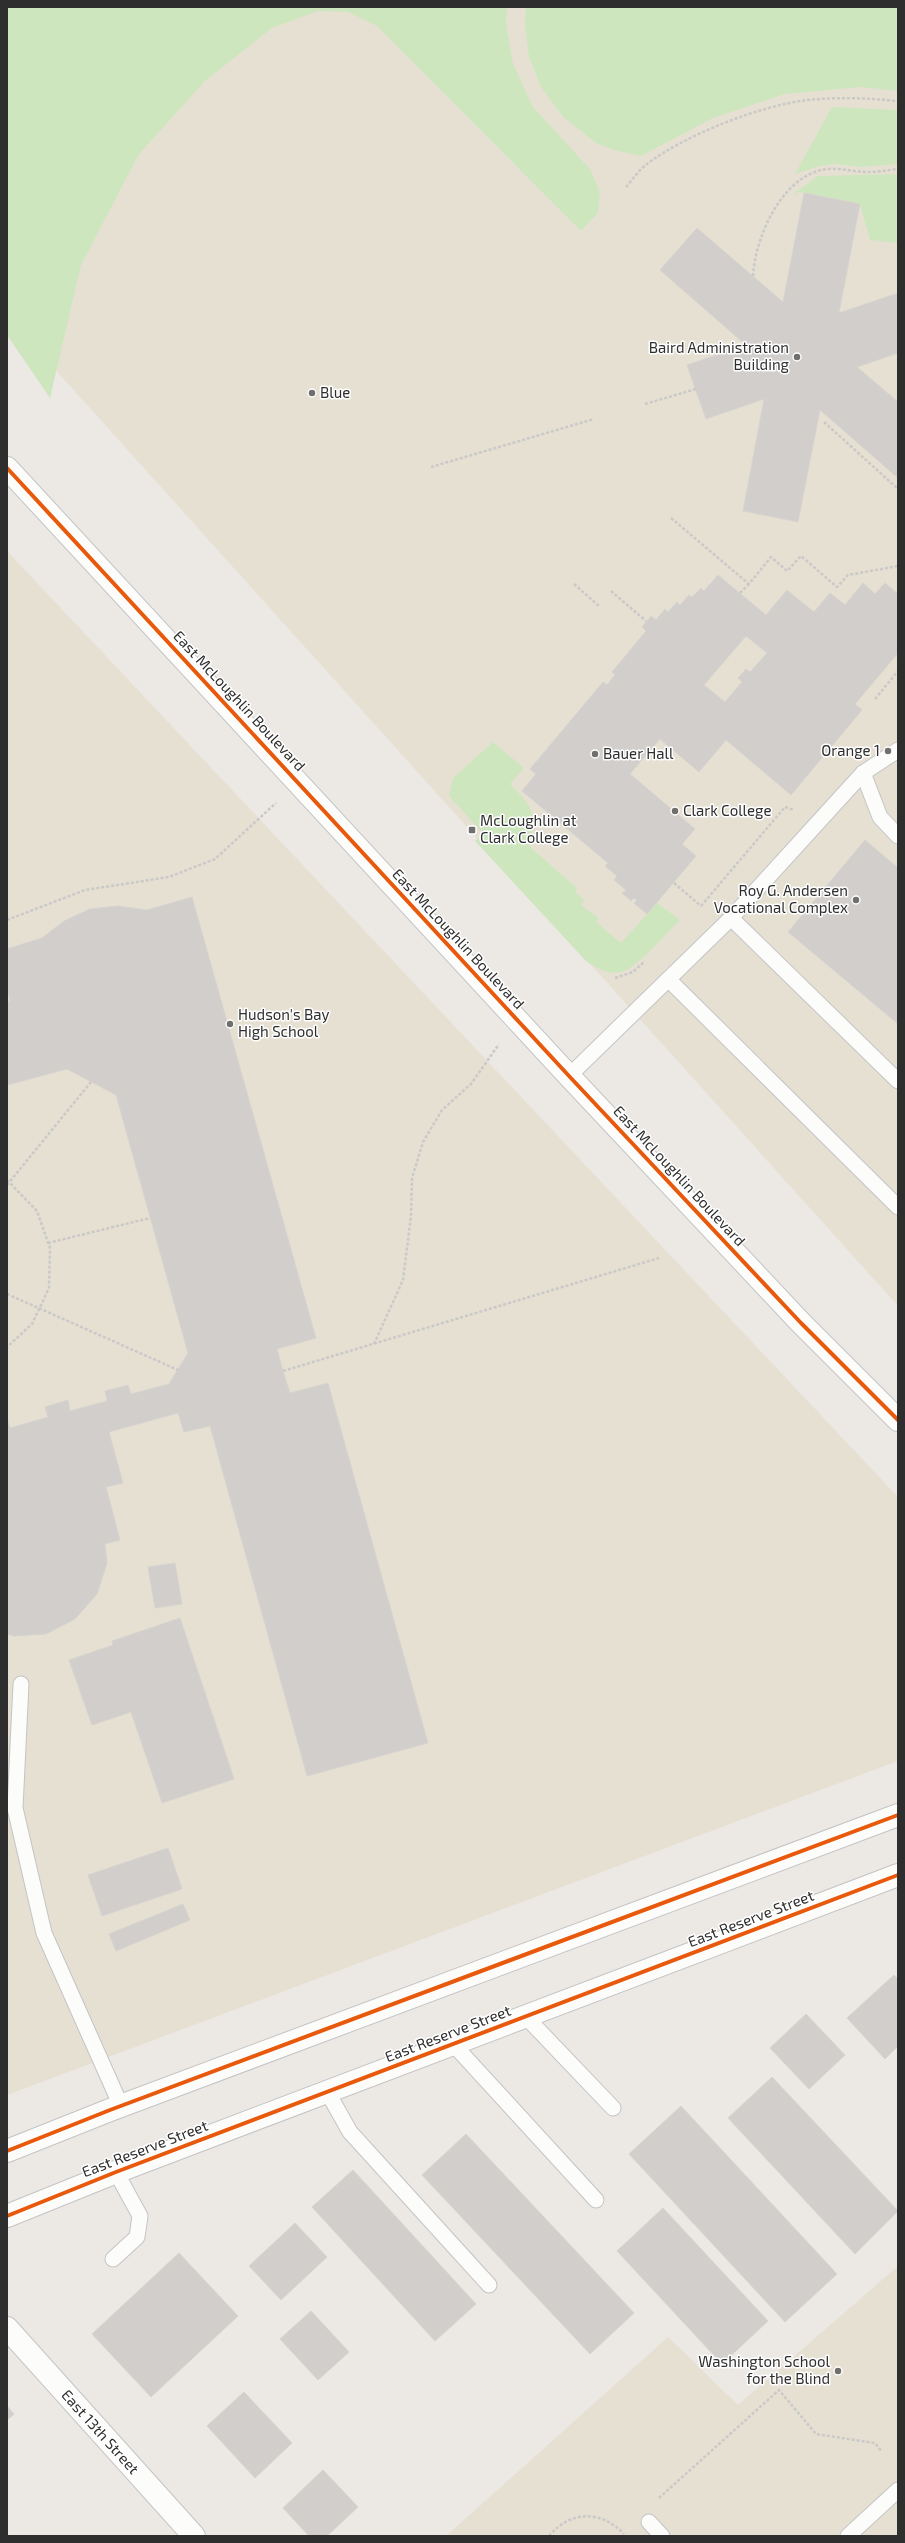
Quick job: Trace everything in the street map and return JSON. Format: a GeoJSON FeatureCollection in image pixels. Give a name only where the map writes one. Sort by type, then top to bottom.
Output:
{"type":"FeatureCollection","features":[{"type":"Feature","properties":{"kind":"street","name":"East McLoughlin Boulevard"},"geometry":{"type":"LineString","coordinates":[[7,468],[569,1076],[801,1323],[898,1420]]}},
{"type":"Feature","properties":{"kind":"street"},"geometry":{"type":"LineString","coordinates":[[7,2152],[121,2106],[898,1815]]}},
{"type":"Feature","properties":{"kind":"street","name":"East Reserve Street"},"geometry":{"type":"LineString","coordinates":[[7,2216],[116,2172],[527,2018],[898,1875]]}},
{"type":"Feature","properties":{"kind":"street","name":"East 13th Street"},"geometry":{"type":"LineString","coordinates":[[7,2328],[194,2536]]}},
{"type":"Feature","properties":{"kind":"lane"},"geometry":{"type":"LineString","coordinates":[[569,1076],[639,1006],[670,980],[731,918],[863,773],[898,750]]}},
{"type":"Feature","properties":{"kind":"lane"},"geometry":{"type":"LineString","coordinates":[[863,773],[880,817],[898,836]]}},
{"type":"Feature","properties":{"kind":"lane"},"geometry":{"type":"LineString","coordinates":[[731,918],[898,1081]]}},
{"type":"Feature","properties":{"kind":"lane"},"geometry":{"type":"LineString","coordinates":[[670,980],[898,1207]]}},
{"type":"Feature","properties":{"kind":"lane"},"geometry":{"type":"LineString","coordinates":[[22,1684],[15,1808],[44,1933],[121,2106]]}},
{"type":"Feature","properties":{"kind":"lane"},"geometry":{"type":"LineString","coordinates":[[527,2018],[613,2108]]}},
{"type":"Feature","properties":{"kind":"lane"},"geometry":{"type":"LineString","coordinates":[[454,2045],[596,2200]]}},
{"type":"Feature","properties":{"kind":"lane"},"geometry":{"type":"LineString","coordinates":[[328,2093],[350,2132],[489,2285]]}},
{"type":"Feature","properties":{"kind":"lane"},"geometry":{"type":"LineString","coordinates":[[113,2259],[137,2237],[140,2216],[116,2172]]}},
{"type":"Feature","properties":{"kind":"lane"},"geometry":{"type":"LineString","coordinates":[[848,2536],[898,2490]]}},
{"type":"Feature","properties":{"kind":"lane"},"geometry":{"type":"LineString","coordinates":[[649,2522],[662,2536]]}},
{"type":"Feature","properties":{"kind":"path"},"geometry":{"type":"LineString","coordinates":[[626,187],[646,165],[688,138],[754,113],[806,100],[867,98],[898,101]]}},
{"type":"Feature","properties":{"kind":"path"},"geometry":{"type":"LineString","coordinates":[[753,276],[754,256],[763,229],[777,205],[795,185],[810,174],[828,170],[870,172],[898,169]]}},
{"type":"Feature","properties":{"kind":"path"},"geometry":{"type":"LineString","coordinates":[[645,404],[696,389]]}},
{"type":"Feature","properties":{"kind":"path"},"geometry":{"type":"LineString","coordinates":[[431,467],[594,419]]}},
{"type":"Feature","properties":{"kind":"path"},"geometry":{"type":"LineString","coordinates":[[824,422],[898,489]]}},
{"type":"Feature","properties":{"kind":"path"},"geometry":{"type":"LineString","coordinates":[[671,518],[749,584]]}},
{"type":"Feature","properties":{"kind":"path"},"geometry":{"type":"LineString","coordinates":[[740,593],[771,557],[787,571],[800,556],[837,587],[848,575],[898,566]]}},
{"type":"Feature","properties":{"kind":"path"},"geometry":{"type":"LineString","coordinates":[[574,584],[599,606]]}},
{"type":"Feature","properties":{"kind":"path"},"geometry":{"type":"LineString","coordinates":[[611,591],[646,621]]}},
{"type":"Feature","properties":{"kind":"path"},"geometry":{"type":"LineString","coordinates":[[875,699],[898,671]]}},
{"type":"Feature","properties":{"kind":"path"},"geometry":{"type":"LineString","coordinates":[[7,920],[85,890],[169,877],[215,859],[298,782]]}},
{"type":"Feature","properties":{"kind":"path"},"geometry":{"type":"LineString","coordinates":[[674,883],[701,906]]}},
{"type":"Feature","properties":{"kind":"path"},"geometry":{"type":"LineString","coordinates":[[374,1344],[403,1280],[411,1216],[412,1178],[423,1142],[442,1110],[470,1084],[501,1042]]}},
{"type":"Feature","properties":{"kind":"path"},"geometry":{"type":"LineString","coordinates":[[7,1185],[8,1180],[91,1082]]}},
{"type":"Feature","properties":{"kind":"path"},"geometry":{"type":"LineString","coordinates":[[7,1347],[32,1324],[49,1288],[50,1248],[37,1210],[8,1180]]}},
{"type":"Feature","properties":{"kind":"path"},"geometry":{"type":"LineString","coordinates":[[48,1243],[150,1218]]}},
{"type":"Feature","properties":{"kind":"path"},"geometry":{"type":"LineString","coordinates":[[283,1371],[659,1258]]}},
{"type":"Feature","properties":{"kind":"path"},"geometry":{"type":"LineString","coordinates":[[7,1294],[38,1310],[178,1370]]}},
{"type":"Feature","properties":{"kind":"path"},"geometry":{"type":"LineString","coordinates":[[657,2500],[779,2390],[816,2434],[875,2443],[882,2452]]}},
{"type":"Feature","properties":{"kind":"path"},"geometry":{"type":"LineString","coordinates":[[548,2536],[555,2528],[581,2516],[601,2516],[618,2527],[625,2536]]}},
{"type":"Feature","properties":{"kind":"path"},"geometry":{"type":"LineString","coordinates":[[622,2532],[628,2527]]}},
{"type":"Feature","properties":{"kind":"shaded area","name":"Clark College"},"geometry":{"type":"Polygon","coordinates":[[[7,7],[898,7],[898,1306],[7,316],[7,7]]]}},
{"type":"Feature","properties":{"kind":"shaded area","name":"Hudson's Bay High School"},"geometry":{"type":"Polygon","coordinates":[[[7,551],[898,1497],[898,1761],[7,2095],[7,551]]]}},
{"type":"Feature","properties":{"kind":"shaded area","name":"Washington School for the Blind"},"geometry":{"type":"Polygon","coordinates":[[[898,2266],[898,2536],[446,2536],[668,2337],[738,2405],[898,2266]]]}},
{"type":"Feature","properties":{"kind":"green space"},"geometry":{"type":"Polygon","coordinates":[[[7,7],[507,7],[506,23],[513,64],[533,107],[590,169],[600,192],[598,213],[581,231],[377,26],[348,12],[318,11],[272,28],[205,81],[139,154],[81,265],[50,398],[7,335],[7,7]]]}},
{"type":"Feature","properties":{"kind":"green space"},"geometry":{"type":"Polygon","coordinates":[[[526,7],[898,7],[898,91],[861,87],[785,94],[713,118],[641,156],[617,151],[596,143],[563,117],[541,87],[529,57],[525,25],[526,7]]]}},
{"type":"Feature","properties":{"kind":"green space"},"geometry":{"type":"Polygon","coordinates":[[[832,107],[898,110],[898,164],[860,167],[836,164],[819,166],[795,174],[832,107]]]}},
{"type":"Feature","properties":{"kind":"green space"},"geometry":{"type":"Polygon","coordinates":[[[898,174],[898,243],[870,240],[860,204],[799,192],[792,195],[818,176],[898,174]]]}},
{"type":"Feature","properties":{"kind":"green space"},"geometry":{"type":"Polygon","coordinates":[[[493,742],[524,768],[510,784],[524,799],[532,812],[532,833],[534,841],[530,847],[577,888],[575,892],[584,900],[581,905],[599,918],[596,922],[621,943],[657,903],[680,920],[652,949],[628,969],[621,972],[611,973],[586,961],[475,841],[483,833],[449,796],[453,778],[493,742]]]}},
{"type":"Feature","properties":{"kind":"building","name":"Baird Administration Building"},"geometry":{"type":"Polygon","coordinates":[[[804,193],[860,204],[839,313],[898,293],[898,353],[857,367],[898,402],[898,478],[820,410],[798,522],[743,511],[764,399],[706,419],[687,365],[746,345],[660,270],[697,228],[783,302],[804,193]]]}},
{"type":"Feature","properties":{"kind":"building","name":"Bauer Hall"},"geometry":{"type":"Polygon","coordinates":[[[718,575],[766,615],[787,590],[814,612],[830,593],[845,605],[863,583],[875,594],[885,583],[898,594],[898,653],[855,704],[862,710],[791,795],[726,740],[699,772],[660,739],[630,774],[695,829],[682,844],[696,856],[647,914],[634,903],[637,900],[634,898],[631,901],[622,893],[626,890],[614,880],[617,876],[605,866],[608,863],[522,791],[536,774],[530,769],[603,682],[607,685],[615,675],[612,672],[646,631],[642,627],[651,616],[656,620],[665,609],[668,612],[677,602],[680,605],[689,595],[692,597],[701,588],[704,591],[718,575]],[[746,636],[704,685],[725,702],[742,682],[738,678],[746,669],[750,672],[767,653],[746,636]]]}},
{"type":"Feature","properties":{"kind":"building","name":"Roy G. Andersen Vocational Complex"},"geometry":{"type":"Polygon","coordinates":[[[865,840],[898,868],[898,1024],[788,932],[865,840]]]}},
{"type":"Feature","properties":{"kind":"building"},"geometry":{"type":"Polygon","coordinates":[[[192,897],[316,1338],[277,1349],[283,1371],[290,1393],[328,1383],[428,1743],[307,1776],[210,1426],[184,1432],[178,1413],[109,1432],[123,1483],[106,1487],[120,1540],[105,1544],[107,1563],[97,1594],[75,1619],[46,1634],[14,1636],[7,1634],[7,1418],[10,1428],[48,1417],[45,1407],[68,1400],[70,1411],[107,1401],[105,1391],[128,1385],[131,1394],[169,1384],[188,1353],[116,1095],[67,1069],[7,1085],[7,1001],[10,1001],[7,990],[7,949],[42,938],[64,921],[90,909],[118,906],[147,910],[192,897]]]}},
{"type":"Feature","properties":{"kind":"building"},"geometry":{"type":"Polygon","coordinates":[[[175,1563],[182,1604],[155,1608],[148,1567],[175,1563]]]}},
{"type":"Feature","properties":{"kind":"building"},"geometry":{"type":"Polygon","coordinates":[[[180,1618],[234,1779],[162,1803],[131,1712],[92,1725],[69,1660],[113,1645],[112,1641],[180,1618]]]}},
{"type":"Feature","properties":{"kind":"building"},"geometry":{"type":"Polygon","coordinates":[[[168,1848],[182,1889],[102,1916],[88,1875],[168,1848]]]}},
{"type":"Feature","properties":{"kind":"building"},"geometry":{"type":"Polygon","coordinates":[[[183,1904],[190,1920],[116,1951],[109,1934],[183,1904]]]}},
{"type":"Feature","properties":{"kind":"building"},"geometry":{"type":"Polygon","coordinates":[[[894,1975],[898,1979],[898,2046],[885,2059],[847,2018],[894,1975]]]}},
{"type":"Feature","properties":{"kind":"building"},"geometry":{"type":"Polygon","coordinates":[[[806,2014],[845,2055],[809,2089],[770,2048],[806,2014]]]}},
{"type":"Feature","properties":{"kind":"building"},"geometry":{"type":"Polygon","coordinates":[[[772,2077],[898,2211],[855,2254],[728,2118],[772,2077]]]}},
{"type":"Feature","properties":{"kind":"building"},"geometry":{"type":"Polygon","coordinates":[[[681,2106],[837,2274],[785,2322],[629,2154],[681,2106]]]}},
{"type":"Feature","properties":{"kind":"building"},"geometry":{"type":"Polygon","coordinates":[[[466,2134],[634,2313],[590,2354],[422,2175],[466,2134]]]}},
{"type":"Feature","properties":{"kind":"building"},"geometry":{"type":"Polygon","coordinates":[[[353,2170],[476,2304],[435,2341],[312,2207],[353,2170]]]}},
{"type":"Feature","properties":{"kind":"building"},"geometry":{"type":"Polygon","coordinates":[[[663,2208],[768,2321],[722,2364],[617,2251],[663,2208]]]}},
{"type":"Feature","properties":{"kind":"building"},"geometry":{"type":"Polygon","coordinates":[[[295,2223],[327,2257],[281,2300],[249,2266],[295,2223]]]}},
{"type":"Feature","properties":{"kind":"building"},"geometry":{"type":"Polygon","coordinates":[[[179,2253],[238,2316],[151,2397],[92,2334],[179,2253]]]}},
{"type":"Feature","properties":{"kind":"building"},"geometry":{"type":"Polygon","coordinates":[[[311,2311],[349,2352],[318,2380],[280,2339],[311,2311]]]}},
{"type":"Feature","properties":{"kind":"building"},"geometry":{"type":"Polygon","coordinates":[[[244,2392],[292,2443],[255,2478],[207,2426],[244,2392]]]}},
{"type":"Feature","properties":{"kind":"building"},"geometry":{"type":"Polygon","coordinates":[[[7,2406],[14,2414],[7,2420],[7,2406]]]}},
{"type":"Feature","properties":{"kind":"building"},"geometry":{"type":"Polygon","coordinates":[[[323,2470],[358,2507],[327,2536],[309,2536],[283,2508],[323,2470]]]}},
{"type":"Feature","properties":{"kind":"cycle path"},"geometry":{"type":"LineString","coordinates":[[7,468],[569,1076],[801,1323],[898,1420]]}},
{"type":"Feature","properties":{"kind":"cycle path"},"geometry":{"type":"LineString","coordinates":[[7,2151],[110,2110],[898,1815]]}},
{"type":"Feature","properties":{"kind":"cycle path"},"geometry":{"type":"LineString","coordinates":[[7,2216],[116,2172],[898,1875]]}},
{"type":"Feature","properties":{"kind":"place","name":"Baird Administration Building"},"geometry":{"type":"Point","coordinates":[797,357]}},
{"type":"Feature","properties":{"kind":"place","name":"Blue"},"geometry":{"type":"Point","coordinates":[312,393]}},
{"type":"Feature","properties":{"kind":"place","name":"Orange 1"},"geometry":{"type":"Point","coordinates":[888,751]}},
{"type":"Feature","properties":{"kind":"place","name":"Bauer Hall"},"geometry":{"type":"Point","coordinates":[595,754]}},
{"type":"Feature","properties":{"kind":"place","name":"Clark College"},"geometry":{"type":"Point","coordinates":[675,811]}},
{"type":"Feature","properties":{"kind":"place","name":"McLoughlin at Clark College"},"geometry":{"type":"Point","coordinates":[472,830]}},
{"type":"Feature","properties":{"kind":"place","name":"Roy G. Andersen Vocational Complex"},"geometry":{"type":"Point","coordinates":[856,900]}},
{"type":"Feature","properties":{"kind":"place","name":"Hudson's Bay High School"},"geometry":{"type":"Point","coordinates":[230,1024]}},
{"type":"Feature","properties":{"kind":"place","name":"Washington School for the Blind"},"geometry":{"type":"Point","coordinates":[838,2371]}}]}
